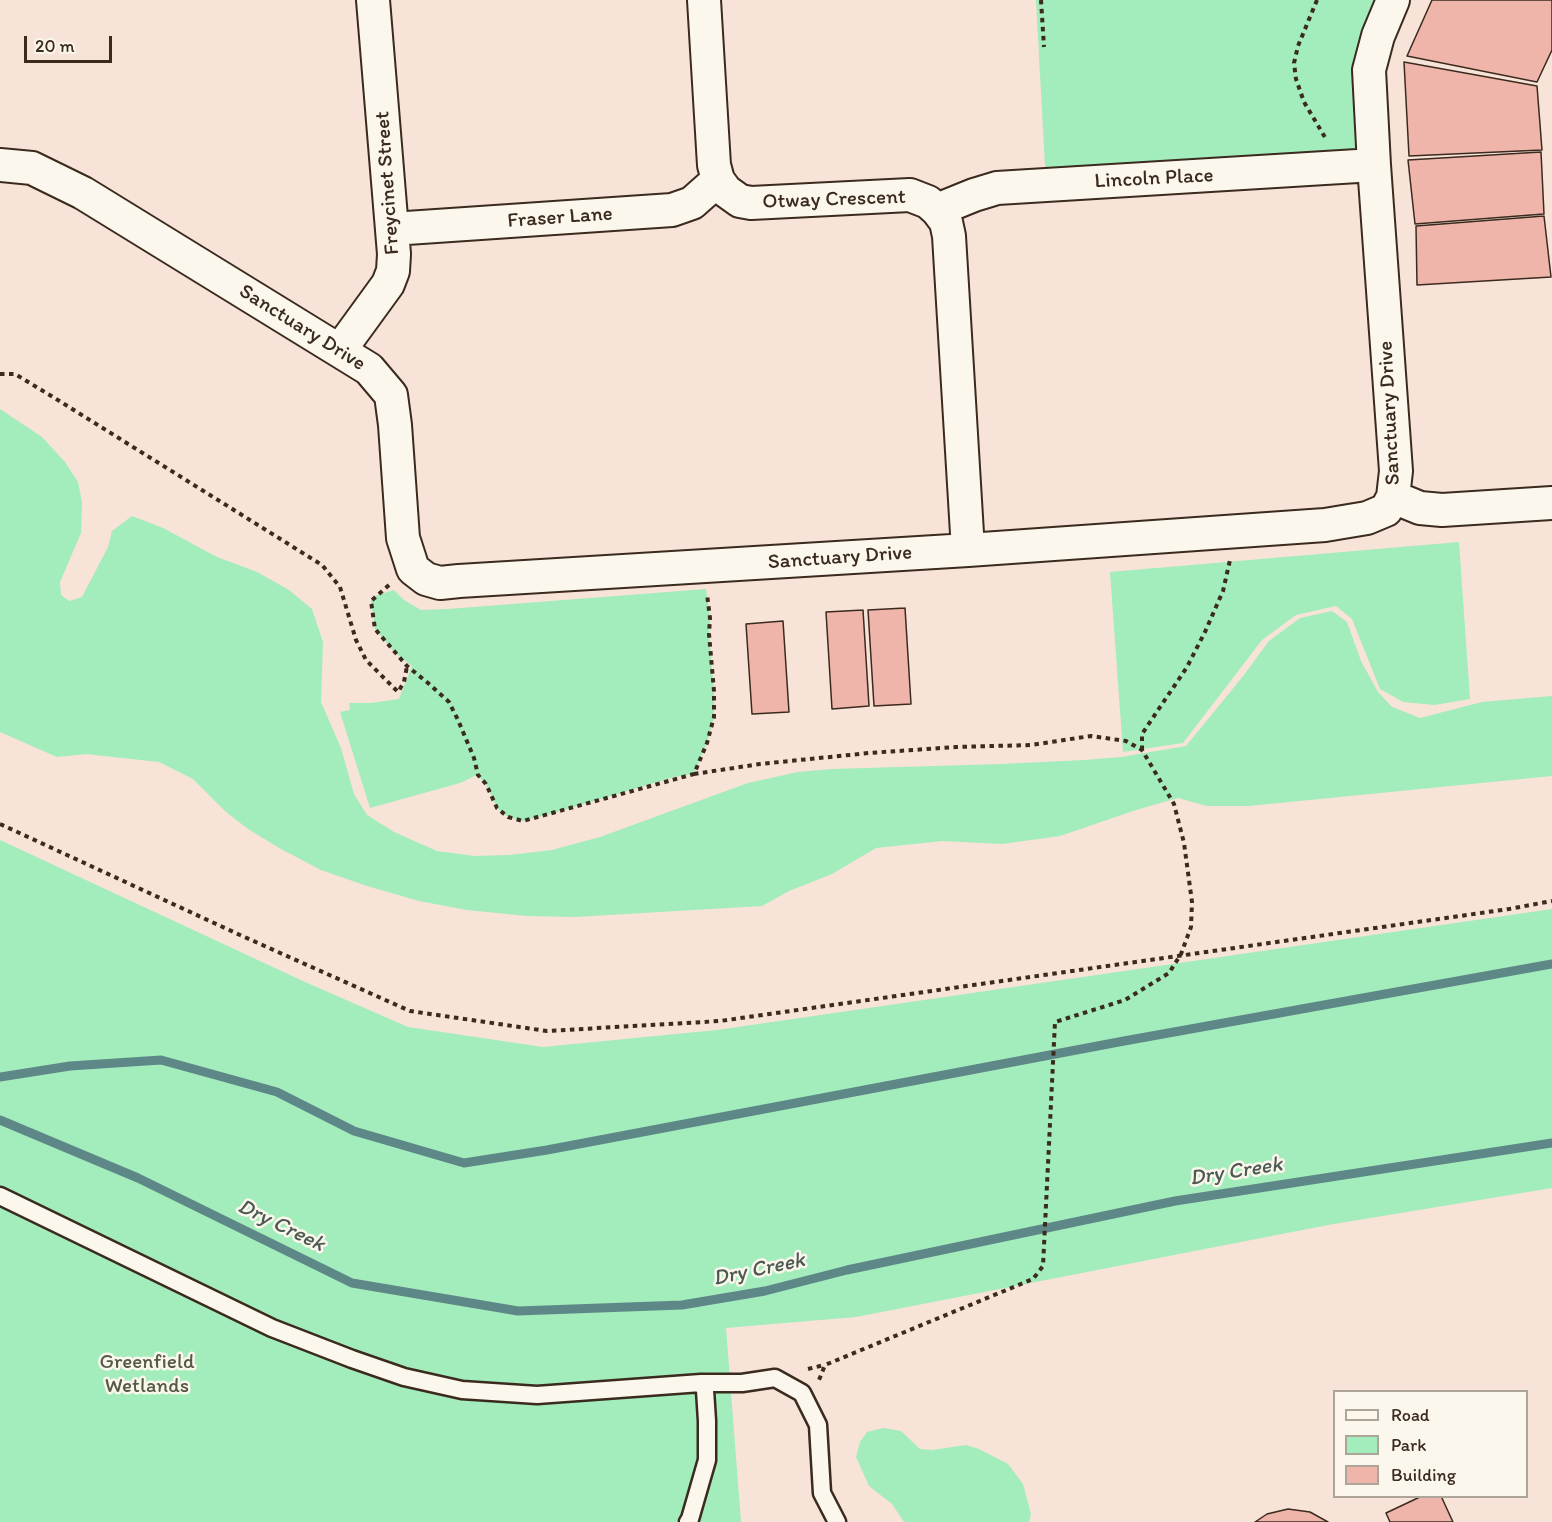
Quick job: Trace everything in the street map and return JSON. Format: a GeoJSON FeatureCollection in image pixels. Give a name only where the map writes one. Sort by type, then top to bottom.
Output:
{"type":"FeatureCollection","features":[{"type":"Feature","properties":{"kind":"street","name":"Freycinet Street"},"geometry":{"type":"LineString","coordinates":[[340,350],[388,284],[393,272],[392,229],[374,0]]}},
{"type":"Feature","properties":{"kind":"street"},"geometry":{"type":"LineString","coordinates":[[704,0],[714,165],[718,180]]}},
{"type":"Feature","properties":{"kind":"street","name":"Sanctuary Drive"},"geometry":{"type":"LineString","coordinates":[[0,165],[32,168],[83,193],[369,369],[391,395],[403,538],[413,568],[426,579],[440,582],[968,550],[1325,525],[1367,518],[1386,510],[1393,497],[1396,471],[1369,69],[1378,36],[1393,0]]}},
{"type":"Feature","properties":{"kind":"street","name":"Lincoln Place"},"geometry":{"type":"LineString","coordinates":[[937,210],[997,188],[1374,165]]}},
{"type":"Feature","properties":{"kind":"street","name":"Fraser Lane"},"geometry":{"type":"LineString","coordinates":[[392,229],[672,210],[692,203],[718,180]]}},
{"type":"Feature","properties":{"kind":"street","name":"Otway Crescent"},"geometry":{"type":"LineString","coordinates":[[718,180],[733,197],[751,203],[910,195],[928,202],[946,222],[950,236],[968,550]]}},
{"type":"Feature","properties":{"kind":"street"},"geometry":{"type":"LineString","coordinates":[[1393,497],[1420,508],[1442,510],[1552,503]]}},
{"type":"Feature","properties":{"kind":"lane"},"geometry":{"type":"LineString","coordinates":[[0,1196],[272,1328],[404,1377],[462,1390],[537,1395],[701,1383],[742,1383],[775,1378],[801,1393],[818,1425],[822,1494],[837,1522]]}},
{"type":"Feature","properties":{"kind":"lane"},"geometry":{"type":"LineString","coordinates":[[688,1522],[694,1508],[706,1460],[706,1400],[705,1390],[701,1383]]}},
{"type":"Feature","properties":{"kind":"path"},"geometry":{"type":"LineString","coordinates":[[1041,0],[1044,47]]}},
{"type":"Feature","properties":{"kind":"path"},"geometry":{"type":"LineString","coordinates":[[1317,0],[1298,46],[1294,63],[1296,79],[1304,102],[1329,145]]}},
{"type":"Feature","properties":{"kind":"path"},"geometry":{"type":"LineString","coordinates":[[0,374],[15,374],[53,396],[322,565],[340,587],[356,640],[366,660],[399,692],[404,682],[407,666]]}},
{"type":"Feature","properties":{"kind":"path"},"geometry":{"type":"LineString","coordinates":[[1142,750],[1142,734],[1187,667],[1223,591],[1235,531]]}},
{"type":"Feature","properties":{"kind":"path"},"geometry":{"type":"LineString","coordinates":[[411,564],[371,601],[375,628],[407,666],[449,702],[474,758],[477,775],[486,784],[497,808],[508,817],[522,820],[694,774],[760,764],[869,753],[1031,745],[1090,736],[1126,741],[1142,750],[1174,804],[1184,843],[1192,902],[1191,927],[1181,954],[1169,973],[1125,1000],[1055,1022],[1043,1266],[1033,1279],[825,1365],[816,1387],[818,1425]]}},
{"type":"Feature","properties":{"kind":"path"},"geometry":{"type":"LineString","coordinates":[[694,774],[707,743],[714,717],[706,566]]}},
{"type":"Feature","properties":{"kind":"path"},"geometry":{"type":"LineString","coordinates":[[0,824],[230,931],[410,1011],[547,1031],[720,1021],[1552,901]]}},
{"type":"Feature","properties":{"kind":"green space"},"geometry":{"type":"Polygon","coordinates":[[[1036,0],[1393,0],[1374,165],[1046,185],[1036,0]]]}},
{"type":"Feature","properties":{"kind":"green space"},"geometry":{"type":"Polygon","coordinates":[[[0,409],[42,437],[65,462],[78,482],[82,502],[81,533],[60,582],[61,595],[69,601],[82,597],[108,547],[112,531],[132,516],[163,528],[217,557],[257,572],[289,590],[312,609],[323,642],[321,702],[341,748],[354,794],[367,815],[394,832],[437,851],[474,856],[552,850],[600,837],[748,783],[798,772],[1084,760],[1121,757],[1186,746],[1269,641],[1300,618],[1332,611],[1347,622],[1361,661],[1378,692],[1392,707],[1420,718],[1482,702],[1552,696],[1552,776],[1249,806],[1207,806],[1178,798],[1060,836],[1002,844],[942,841],[876,848],[832,874],[789,891],[762,906],[575,917],[527,916],[467,910],[419,901],[321,870],[281,849],[248,829],[226,812],[193,779],[159,762],[86,754],[57,757],[0,732],[0,409]]]}},
{"type":"Feature","properties":{"kind":"green space"},"geometry":{"type":"Polygon","coordinates":[[[1459,542],[1470,699],[1435,705],[1403,702],[1380,689],[1352,619],[1336,606],[1296,615],[1262,640],[1183,743],[1123,752],[1110,572],[1459,542]]]}},
{"type":"Feature","properties":{"kind":"green space"},"geometry":{"type":"Polygon","coordinates":[[[706,589],[710,618],[714,717],[707,743],[694,774],[674,777],[523,821],[508,817],[497,808],[486,784],[477,775],[460,783],[370,808],[340,712],[350,710],[349,703],[399,699],[412,666],[394,652],[375,629],[371,601],[377,595],[394,590],[404,600],[421,610],[706,589]]]}},
{"type":"Feature","properties":{"kind":"green space","name":"Greenfield Wetlands"},"geometry":{"type":"Polygon","coordinates":[[[0,840],[305,982],[408,1027],[543,1047],[717,1030],[1552,909],[1552,1188],[1328,1225],[856,1317],[726,1328],[741,1522],[0,1522],[0,840]]]}},
{"type":"Feature","properties":{"kind":"green space"},"geometry":{"type":"Polygon","coordinates":[[[883,1428],[901,1431],[920,1449],[932,1450],[966,1445],[1008,1464],[1023,1484],[1031,1514],[1029,1522],[904,1522],[892,1504],[869,1486],[856,1457],[860,1442],[867,1432],[883,1428]]]}},
{"type":"Feature","properties":{"kind":"building"},"geometry":{"type":"Polygon","coordinates":[[[1432,0],[1552,0],[1552,50],[1537,82],[1407,56],[1432,0]]]}},
{"type":"Feature","properties":{"kind":"building"},"geometry":{"type":"Polygon","coordinates":[[[1404,62],[1537,86],[1542,150],[1409,156],[1404,62]]]}},
{"type":"Feature","properties":{"kind":"building"},"geometry":{"type":"Polygon","coordinates":[[[1541,152],[1544,214],[1415,224],[1408,160],[1541,152]]]}},
{"type":"Feature","properties":{"kind":"building"},"geometry":{"type":"Polygon","coordinates":[[[1544,216],[1551,277],[1417,285],[1416,226],[1544,216]]]}},
{"type":"Feature","properties":{"kind":"building"},"geometry":{"type":"Polygon","coordinates":[[[905,608],[911,704],[874,706],[868,610],[905,608]]]}},
{"type":"Feature","properties":{"kind":"building"},"geometry":{"type":"Polygon","coordinates":[[[863,610],[869,706],[832,709],[826,612],[863,610]]]}},
{"type":"Feature","properties":{"kind":"building"},"geometry":{"type":"Polygon","coordinates":[[[783,621],[789,712],[752,714],[746,624],[783,621]]]}},
{"type":"Feature","properties":{"kind":"building"},"geometry":{"type":"Polygon","coordinates":[[[1418,1498],[1442,1498],[1453,1522],[1390,1522],[1386,1513],[1418,1498]]]}},
{"type":"Feature","properties":{"kind":"building"},"geometry":{"type":"Polygon","coordinates":[[[1288,1509],[1310,1512],[1328,1522],[1255,1522],[1267,1514],[1288,1509]]]}},
{"type":"Feature","properties":{"kind":"waterway","name":"Dry Creek"},"geometry":{"type":"LineString","coordinates":[[0,1077],[70,1066],[161,1060],[277,1092],[354,1131],[464,1163],[547,1150],[1124,1041],[1552,964]]}},
{"type":"Feature","properties":{"kind":"waterway","name":"Dry Creek"},"geometry":{"type":"LineString","coordinates":[[0,1120],[138,1178],[352,1283],[518,1311],[682,1305],[765,1291],[847,1270],[1175,1201],[1552,1143]]}}]}
